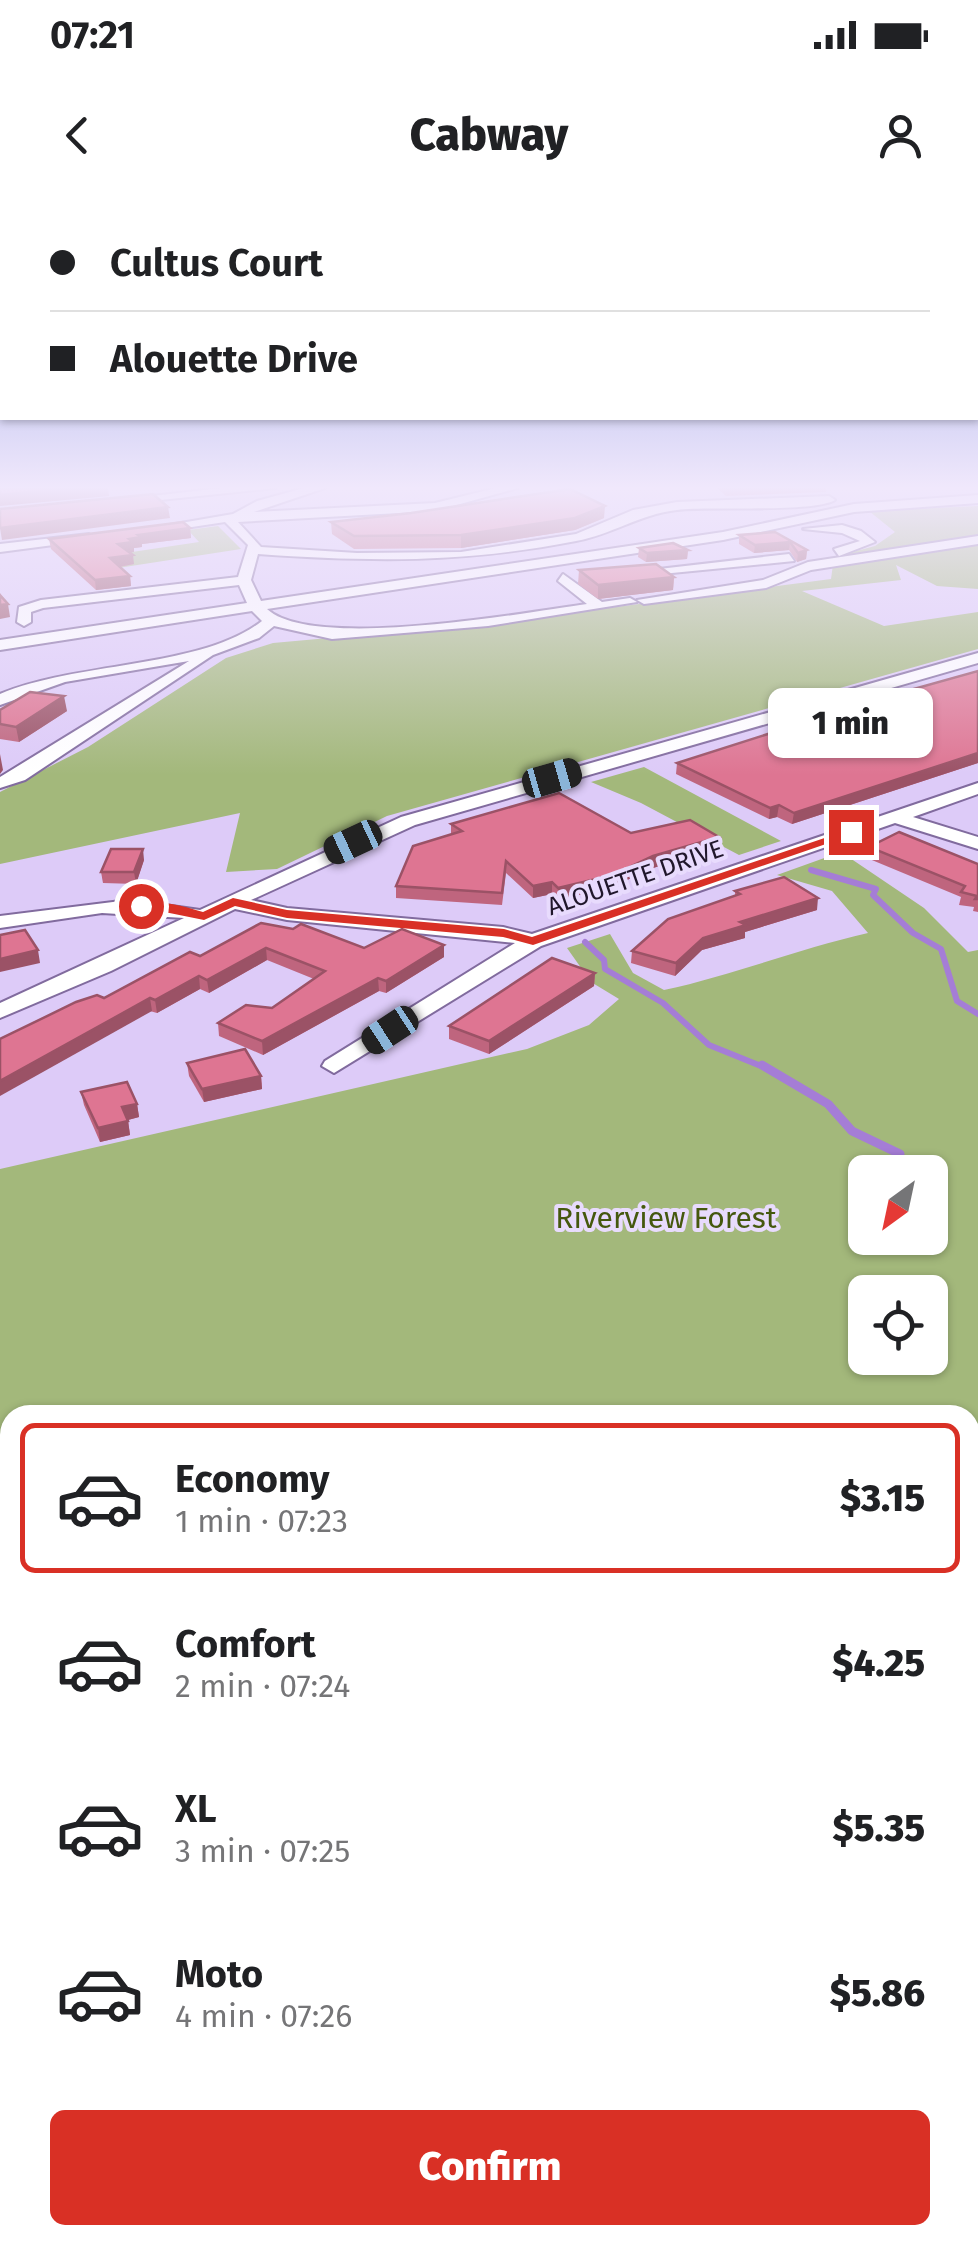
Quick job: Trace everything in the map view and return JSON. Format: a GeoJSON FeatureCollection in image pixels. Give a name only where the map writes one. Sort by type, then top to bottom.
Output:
{"type":"FeatureCollection","features":[{"type":"Feature","properties":{"kind":"street"},"geometry":{"type":"LineString","coordinates":[[24,622],[24,610],[41,604],[215,583]]}},
{"type":"Feature","properties":{"kind":"street"},"geometry":{"type":"LineString","coordinates":[[245,583],[256,608],[271,621],[342,644]]}},
{"type":"Feature","properties":{"kind":"street"},"geometry":{"type":"LineString","coordinates":[[0,645],[420,583]]}},
{"type":"Feature","properties":{"kind":"street"},"geometry":{"type":"LineString","coordinates":[[410,585],[444,583]]}},
{"type":"Feature","properties":{"kind":"street"},"geometry":{"type":"LineString","coordinates":[[571,583],[600,606]]}},
{"type":"Feature","properties":{"kind":"street"},"geometry":{"type":"LineString","coordinates":[[312,633],[488,622],[767,583]]}},
{"type":"Feature","properties":{"kind":"street"},"geometry":{"type":"LineString","coordinates":[[0,783],[18,776],[220,648],[263,630],[271,621]]}},
{"type":"Feature","properties":{"kind":"street"},"geometry":{"type":"LineString","coordinates":[[0,700],[65,677],[220,648]]}},
{"type":"Feature","properties":{"kind":"street"},"geometry":{"type":"LineString","coordinates":[[0,1011],[105,967],[353,842],[436,811],[978,658]]}},
{"type":"Feature","properties":{"kind":"street","name":"ALOUETTE DRIVE"},"geometry":{"type":"LineString","coordinates":[[334,1066],[533,941],[978,788]]}},
{"type":"Feature","properties":{"kind":"street"},"geometry":{"type":"LineString","coordinates":[[895,817],[978,843]]}},
{"type":"Feature","properties":{"kind":"street"},"geometry":{"type":"LineString","coordinates":[[233,902],[275,912],[504,933],[533,941]]}},
{"type":"Feature","properties":{"kind":"street"},"geometry":{"type":"LineString","coordinates":[[0,922],[141,906],[181,909],[204,917]]}},
{"type":"Feature","properties":{"kind":"green space"},"geometry":{"type":"Polygon","coordinates":[[[797,583],[870,583],[802,591],[884,626],[978,612],[978,649],[387,816],[277,869],[226,872],[240,813],[0,864],[0,792],[88,747],[226,658],[273,643],[484,624],[797,583]]]}},
{"type":"Feature","properties":{"kind":"green space"},"geometry":{"type":"Polygon","coordinates":[[[932,583],[978,583],[978,589],[932,583]]]}},
{"type":"Feature","properties":{"kind":"green space"},"geometry":{"type":"Polygon","coordinates":[[[644,767],[781,841],[739,855],[641,803],[591,782],[644,767]]]}},
{"type":"Feature","properties":{"kind":"green space","name":"Riverview Forest"},"geometry":{"type":"Polygon","coordinates":[[[841,852],[924,908],[968,952],[978,950],[978,1405],[0,1405],[0,1169],[527,1049],[589,1025],[619,999],[591,982],[567,948],[610,934],[633,973],[664,990],[868,933],[832,891],[777,875],[841,852]]]}},
{"type":"Feature","properties":{"kind":"building"},"geometry":{"type":"Polygon","coordinates":[[[978,671],[978,753],[794,813],[779,805],[770,808],[677,763],[878,699],[978,671]]]}},
{"type":"Feature","properties":{"kind":"building"},"geometry":{"type":"Polygon","coordinates":[[[30,692],[64,696],[16,727],[0,724],[0,710],[30,692]]]}},
{"type":"Feature","properties":{"kind":"building"},"geometry":{"type":"Polygon","coordinates":[[[559,793],[631,833],[690,820],[719,837],[653,856],[613,875],[558,888],[552,882],[533,886],[506,861],[502,893],[396,886],[413,846],[462,831],[451,824],[559,793]]]}},
{"type":"Feature","properties":{"kind":"building"},"geometry":{"type":"Polygon","coordinates":[[[899,832],[978,864],[978,899],[961,892],[965,886],[869,847],[899,832]]]}},
{"type":"Feature","properties":{"kind":"building"},"geometry":{"type":"Polygon","coordinates":[[[111,849],[143,849],[134,872],[101,872],[111,849]]]}},
{"type":"Feature","properties":{"kind":"building"},"geometry":{"type":"Polygon","coordinates":[[[784,877],[818,898],[703,938],[676,963],[632,951],[668,919],[740,894],[735,891],[784,877]]]}},
{"type":"Feature","properties":{"kind":"building"},"geometry":{"type":"Polygon","coordinates":[[[261,923],[293,929],[301,924],[364,948],[402,929],[444,945],[386,981],[378,978],[262,1041],[218,1023],[246,1005],[272,1008],[325,971],[266,948],[207,980],[199,976],[155,1000],[150,998],[0,1081],[0,1039],[76,1002],[97,995],[104,998],[190,952],[200,956],[261,923]]]}},
{"type":"Feature","properties":{"kind":"building"},"geometry":{"type":"Polygon","coordinates":[[[25,930],[38,950],[0,959],[0,935],[25,930]]]}},
{"type":"Feature","properties":{"kind":"building"},"geometry":{"type":"Polygon","coordinates":[[[552,958],[595,973],[489,1041],[449,1026],[552,958]]]}},
{"type":"Feature","properties":{"kind":"building"},"geometry":{"type":"Polygon","coordinates":[[[245,1049],[261,1076],[202,1089],[187,1063],[245,1049]]]}},
{"type":"Feature","properties":{"kind":"building"},"geometry":{"type":"Polygon","coordinates":[[[127,1082],[137,1104],[122,1107],[128,1121],[98,1128],[81,1092],[127,1082]]]}},
{"type":"Feature","properties":{"kind":"waterway"},"geometry":{"type":"LineString","coordinates":[[811,870],[876,889],[873,895],[913,933],[941,949],[957,1001],[978,1014]]}},
{"type":"Feature","properties":{"kind":"waterway"},"geometry":{"type":"LineString","coordinates":[[585,942],[604,960],[605,969],[663,1003],[709,1045],[766,1068]]}},
{"type":"Feature","properties":{"kind":"waterway"},"geometry":{"type":"LineString","coordinates":[[762,1065],[828,1104],[852,1131],[900,1154]]}},
{"type":"Feature","properties":{"kind":"route"},"geometry":{"type":"LineString","coordinates":[[141,906],[181,909],[204,917],[233,902],[263,911],[504,933],[533,941],[851,832]]}}]}
